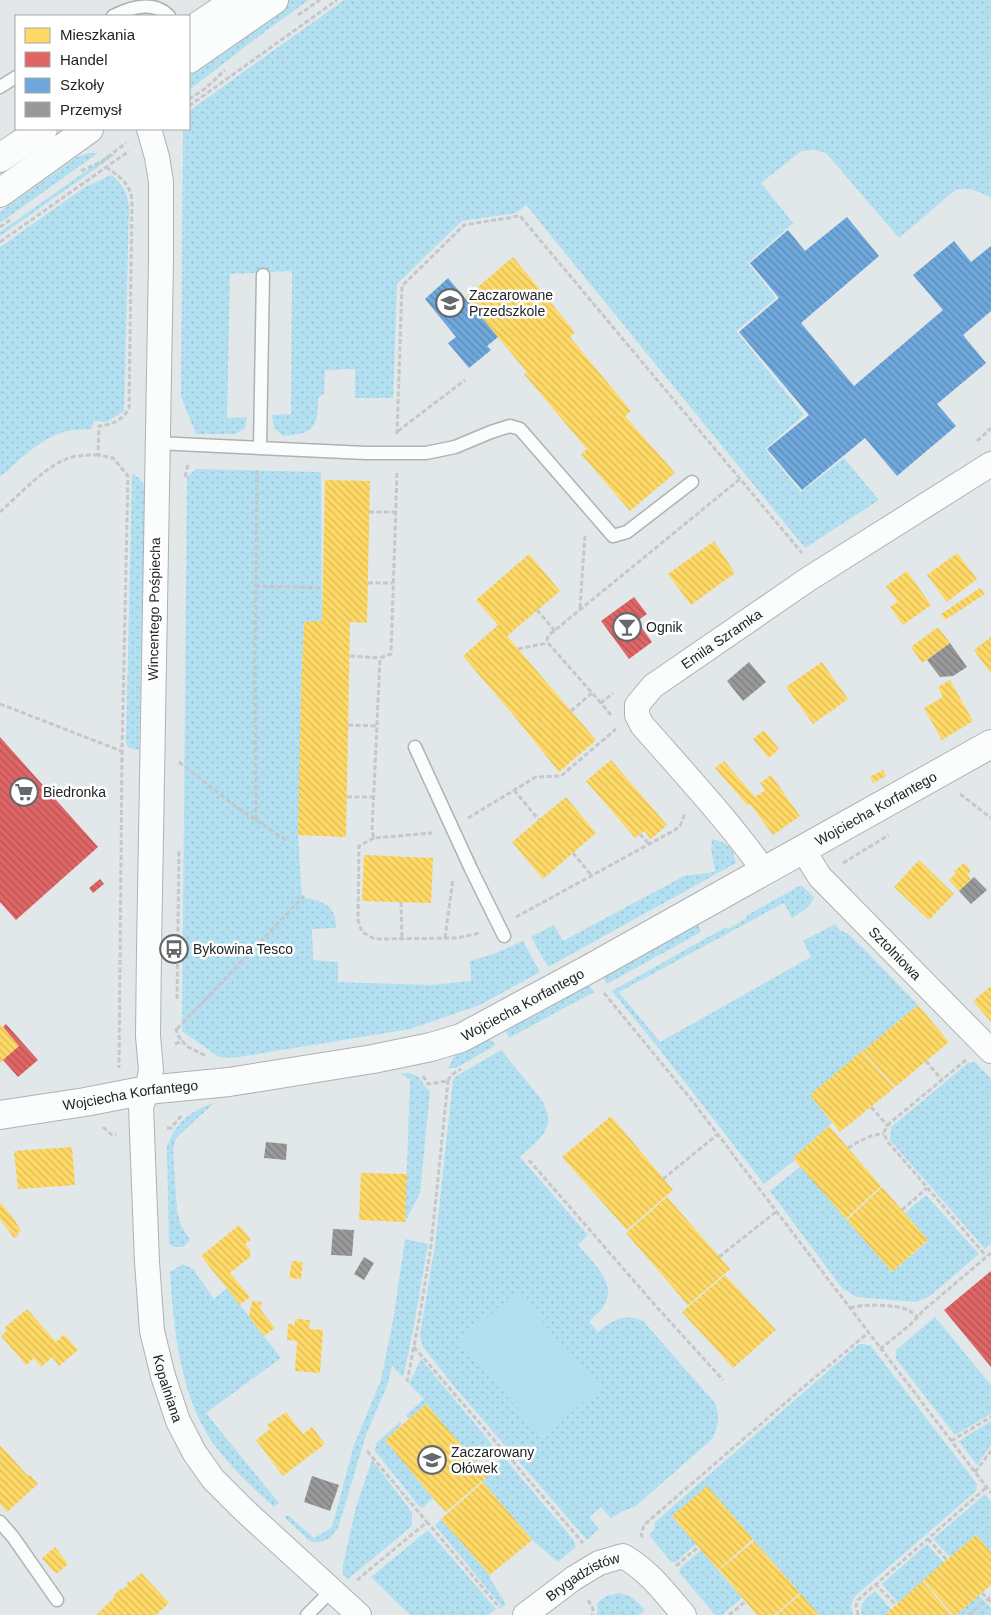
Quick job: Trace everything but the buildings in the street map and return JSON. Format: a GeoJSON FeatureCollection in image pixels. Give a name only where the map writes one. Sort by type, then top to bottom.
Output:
{"type":"FeatureCollection","features":[{"type":"Feature","properties":{"kind":"street"},"geometry":{"type":"LineString","coordinates":[[190,31],[237,0]]}},
{"type":"Feature","properties":{"kind":"street"},"geometry":{"type":"LineString","coordinates":[[190,58],[274,0]]}},
{"type":"Feature","properties":{"kind":"street"},"geometry":{"type":"LineString","coordinates":[[0,158],[42,130]]}},
{"type":"Feature","properties":{"kind":"street"},"geometry":{"type":"LineString","coordinates":[[0,193],[89,130]]}},
{"type":"Feature","properties":{"kind":"street","name":"Wincentego Pośpiecha"},"geometry":{"type":"LineString","coordinates":[[144,135],[161,182],[148,1036],[151,1070],[147,1090]]}},
{"type":"Feature","properties":{"kind":"street","name":"Emila Szramka"},"geometry":{"type":"LineString","coordinates":[[765,872],[748,848],[642,725],[637,705],[652,686],[807,580],[991,464]]}},
{"type":"Feature","properties":{"kind":"street","name":"Wojciecha Korfantego"},"geometry":{"type":"LineString","coordinates":[[0,1115],[147,1090],[229,1082],[373,1059],[431,1047],[461,1038],[765,872],[991,744]]}},
{"type":"Feature","properties":{"kind":"street","name":"Sztolniowa"},"geometry":{"type":"LineString","coordinates":[[803,850],[820,877],[991,1051]]}},
{"type":"Feature","properties":{"kind":"street","name":"Kopalniana"},"geometry":{"type":"LineString","coordinates":[[147,1090],[141,1107],[147,1268],[152,1331],[163,1376],[178,1421],[194,1452],[213,1479],[245,1511],[359,1615]]}},
{"type":"Feature","properties":{"kind":"street","name":"Brygadzistów"},"geometry":{"type":"LineString","coordinates":[[525,1615],[574,1578],[599,1563],[623,1556],[649,1574],[684,1615]]}},
{"type":"Feature","properties":{"kind":"lane"},"geometry":{"type":"LineString","coordinates":[[116,15],[142,5],[163,9],[168,15]]}},
{"type":"Feature","properties":{"kind":"lane"},"geometry":{"type":"LineString","coordinates":[[0,87],[15,78]]}},
{"type":"Feature","properties":{"kind":"lane"},"geometry":{"type":"LineString","coordinates":[[260,447],[263,275]]}},
{"type":"Feature","properties":{"kind":"lane"},"geometry":{"type":"LineString","coordinates":[[157,443],[366,453],[426,452],[455,447],[510,426],[520,429],[613,536],[627,532],[692,482]]}},
{"type":"Feature","properties":{"kind":"lane"},"geometry":{"type":"LineString","coordinates":[[415,747],[454,834],[504,936]]}},
{"type":"Feature","properties":{"kind":"lane"},"geometry":{"type":"LineString","coordinates":[[0,1522],[13,1537],[57,1600]]}},
{"type":"Feature","properties":{"kind":"lane"},"geometry":{"type":"LineString","coordinates":[[307,1615],[335,1593]]}},
{"type":"Feature","properties":{"kind":"path"},"geometry":{"type":"LineString","coordinates":[[190,105],[337,0]]}},
{"type":"Feature","properties":{"kind":"path"},"geometry":{"type":"LineString","coordinates":[[0,242],[106,167],[144,135]]}},
{"type":"Feature","properties":{"kind":"path"},"geometry":{"type":"LineString","coordinates":[[77,173],[102,162],[144,135]]}},
{"type":"Feature","properties":{"kind":"path"},"geometry":{"type":"LineString","coordinates":[[98,455],[99,426],[112,424],[126,415],[129,408],[132,194],[122,178],[106,167]]}},
{"type":"Feature","properties":{"kind":"path"},"geometry":{"type":"LineString","coordinates":[[0,227],[15,216]]}},
{"type":"Feature","properties":{"kind":"path"},"geometry":{"type":"LineString","coordinates":[[350,656],[380,658],[391,654],[402,286],[464,225],[520,216],[804,556]]}},
{"type":"Feature","properties":{"kind":"path"},"geometry":{"type":"LineString","coordinates":[[397,432],[465,380]]}},
{"type":"Feature","properties":{"kind":"path"},"geometry":{"type":"LineString","coordinates":[[972,445],[991,428]]}},
{"type":"Feature","properties":{"kind":"path"},"geometry":{"type":"LineString","coordinates":[[0,512],[51,467],[64,459],[80,455],[98,455],[113,458],[128,476],[122,752],[119,1068]]}},
{"type":"Feature","properties":{"kind":"path"},"geometry":{"type":"LineString","coordinates":[[247,468],[257,468],[255,586],[256,820]]}},
{"type":"Feature","properties":{"kind":"path"},"geometry":{"type":"LineString","coordinates":[[616,720],[548,643],[549,635],[740,479]]}},
{"type":"Feature","properties":{"kind":"path"},"geometry":{"type":"LineString","coordinates":[[369,512],[396,512]]}},
{"type":"Feature","properties":{"kind":"path"},"geometry":{"type":"LineString","coordinates":[[580,609],[585,536]]}},
{"type":"Feature","properties":{"kind":"path"},"geometry":{"type":"LineString","coordinates":[[368,583],[393,584]]}},
{"type":"Feature","properties":{"kind":"path"},"geometry":{"type":"LineString","coordinates":[[255,586],[321,588]]}},
{"type":"Feature","properties":{"kind":"path"},"geometry":{"type":"LineString","coordinates":[[537,610],[555,630]]}},
{"type":"Feature","properties":{"kind":"path"},"geometry":{"type":"LineString","coordinates":[[518,649],[548,643]]}},
{"type":"Feature","properties":{"kind":"path"},"geometry":{"type":"LineString","coordinates":[[374,838],[372,831],[373,797],[380,658]]}},
{"type":"Feature","properties":{"kind":"path"},"geometry":{"type":"LineString","coordinates":[[601,703],[615,692]]}},
{"type":"Feature","properties":{"kind":"path"},"geometry":{"type":"LineString","coordinates":[[571,712],[592,693]]}},
{"type":"Feature","properties":{"kind":"path"},"geometry":{"type":"LineString","coordinates":[[0,704],[122,752]]}},
{"type":"Feature","properties":{"kind":"path"},"geometry":{"type":"LineString","coordinates":[[348,725],[377,726]]}},
{"type":"Feature","properties":{"kind":"path"},"geometry":{"type":"LineString","coordinates":[[484,932],[445,938],[402,939],[373,938],[362,932],[359,927],[359,846],[374,838],[454,834],[514,790],[536,777],[561,776],[620,726]]}},
{"type":"Feature","properties":{"kind":"path"},"geometry":{"type":"LineString","coordinates":[[180,762],[224,798],[287,841]]}},
{"type":"Feature","properties":{"kind":"path"},"geometry":{"type":"LineString","coordinates":[[514,790],[539,820]]}},
{"type":"Feature","properties":{"kind":"path"},"geometry":{"type":"LineString","coordinates":[[959,793],[991,818]]}},
{"type":"Feature","properties":{"kind":"path"},"geometry":{"type":"LineString","coordinates":[[347,797],[373,797]]}},
{"type":"Feature","properties":{"kind":"path"},"geometry":{"type":"LineString","coordinates":[[509,921],[673,831],[680,826],[686,811]]}},
{"type":"Feature","properties":{"kind":"path"},"geometry":{"type":"LineString","coordinates":[[445,938],[454,834]]}},
{"type":"Feature","properties":{"kind":"path"},"geometry":{"type":"LineString","coordinates":[[640,834],[649,844]]}},
{"type":"Feature","properties":{"kind":"path"},"geometry":{"type":"LineString","coordinates":[[573,853],[592,876]]}},
{"type":"Feature","properties":{"kind":"path"},"geometry":{"type":"LineString","coordinates":[[176,1029],[304,896]]}},
{"type":"Feature","properties":{"kind":"path"},"geometry":{"type":"LineString","coordinates":[[401,902],[402,939]]}},
{"type":"Feature","properties":{"kind":"path"},"geometry":{"type":"LineString","coordinates":[[602,990],[718,1134],[991,1493]]}},
{"type":"Feature","properties":{"kind":"path"},"geometry":{"type":"LineString","coordinates":[[113,1071],[182,1041],[188,1047],[210,1058]]}},
{"type":"Feature","properties":{"kind":"path"},"geometry":{"type":"LineString","coordinates":[[967,1059],[884,1129],[884,1134],[888,1142],[986,1256]]}},
{"type":"Feature","properties":{"kind":"path"},"geometry":{"type":"LineString","coordinates":[[926,1061],[942,1080]]}},
{"type":"Feature","properties":{"kind":"path"},"geometry":{"type":"LineString","coordinates":[[406,1382],[414,1347],[431,1246],[448,1081]]}},
{"type":"Feature","properties":{"kind":"path"},"geometry":{"type":"LineString","coordinates":[[871,1107],[888,1126]]}},
{"type":"Feature","properties":{"kind":"path"},"geometry":{"type":"LineString","coordinates":[[166,1136],[171,1128]]}},
{"type":"Feature","properties":{"kind":"path"},"geometry":{"type":"LineString","coordinates":[[663,1178],[718,1134]]}},
{"type":"Feature","properties":{"kind":"path"},"geometry":{"type":"LineString","coordinates":[[848,1148],[869,1136],[884,1134]]}},
{"type":"Feature","properties":{"kind":"path"},"geometry":{"type":"LineString","coordinates":[[529,1160],[723,1380]]}},
{"type":"Feature","properties":{"kind":"path"},"geometry":{"type":"LineString","coordinates":[[902,1210],[927,1188]]}},
{"type":"Feature","properties":{"kind":"path"},"geometry":{"type":"LineString","coordinates":[[720,1257],[777,1211]]}},
{"type":"Feature","properties":{"kind":"path"},"geometry":{"type":"LineString","coordinates":[[880,1349],[910,1326],[930,1304],[991,1253]]}},
{"type":"Feature","properties":{"kind":"path"},"geometry":{"type":"LineString","coordinates":[[850,1308],[863,1304],[902,1308],[910,1311],[918,1318]]}},
{"type":"Feature","properties":{"kind":"path"},"geometry":{"type":"LineString","coordinates":[[641,1535],[644,1525],[813,1378],[868,1333]]}},
{"type":"Feature","properties":{"kind":"path"},"geometry":{"type":"LineString","coordinates":[[414,1347],[599,1563]]}},
{"type":"Feature","properties":{"kind":"path"},"geometry":{"type":"LineString","coordinates":[[951,1441],[991,1418]]}},
{"type":"Feature","properties":{"kind":"path"},"geometry":{"type":"LineString","coordinates":[[367,1451],[502,1610]]}},
{"type":"Feature","properties":{"kind":"path"},"geometry":{"type":"LineString","coordinates":[[976,1472],[991,1451]]}},
{"type":"Feature","properties":{"kind":"path"},"geometry":{"type":"LineString","coordinates":[[858,1615],[856,1605],[858,1600],[987,1487]]}},
{"type":"Feature","properties":{"kind":"path"},"geometry":{"type":"LineString","coordinates":[[335,1593],[427,1522]]}},
{"type":"Feature","properties":{"kind":"path"},"geometry":{"type":"LineString","coordinates":[[928,1539],[947,1560]]}},
{"type":"Feature","properties":{"kind":"path"},"geometry":{"type":"LineString","coordinates":[[672,1569],[698,1547]]}},
{"type":"Feature","properties":{"kind":"path"},"geometry":{"type":"LineString","coordinates":[[876,1584],[896,1605]]}},
{"type":"Feature","properties":{"kind":"path"},"geometry":{"type":"LineString","coordinates":[[982,1593],[989,1597],[991,1602]]}},
{"type":"Feature","properties":{"kind":"path"},"geometry":{"type":"LineString","coordinates":[[969,1615],[989,1597]]}},
{"type":"Feature","properties":{"kind":"path"},"geometry":{"type":"LineString","coordinates":[[730,1615],[746,1601]]}},
{"type":"Feature","properties":{"kind":"shaded area"},"geometry":{"type":"Polygon","coordinates":[[[288,0],[309,0],[190,89],[190,74],[194,68],[288,0]]]}},
{"type":"Feature","properties":{"kind":"shaded area"},"geometry":{"type":"Polygon","coordinates":[[[344,0],[991,0],[991,197],[968,189],[954,191],[899,238],[826,153],[815,150],[801,151],[761,183],[793,223],[748,263],[776,298],[736,331],[804,415],[765,449],[801,492],[844,458],[879,500],[805,548],[526,205],[516,213],[462,221],[397,284],[393,398],[355,398],[355,369],[325,370],[324,394],[318,398],[315,423],[312,428],[302,433],[283,436],[274,428],[272,415],[291,414],[292,271],[230,274],[227,418],[247,417],[245,428],[236,434],[196,434],[181,397],[183,130],[190,130],[190,110],[344,0]]]}},
{"type":"Feature","properties":{"kind":"shaded area"},"geometry":{"type":"Polygon","coordinates":[[[98,153],[0,223],[0,212],[77,157],[98,153]]]}},
{"type":"Feature","properties":{"kind":"shaded area"},"geometry":{"type":"Polygon","coordinates":[[[110,154],[115,155],[0,236],[0,232],[110,154]]]}},
{"type":"Feature","properties":{"kind":"shaded area"},"geometry":{"type":"Polygon","coordinates":[[[111,175],[124,189],[129,207],[124,411],[107,422],[93,421],[92,429],[68,431],[49,438],[31,450],[0,477],[0,247],[85,187],[111,175]]]}},
{"type":"Feature","properties":{"kind":"shaded area"},"geometry":{"type":"Polygon","coordinates":[[[196,469],[321,472],[322,621],[304,623],[298,835],[302,898],[316,900],[327,905],[334,914],[336,928],[312,929],[313,960],[338,962],[338,982],[431,985],[471,981],[470,961],[496,953],[523,941],[540,972],[480,1005],[410,1029],[233,1058],[219,1057],[182,1031],[187,477],[196,469]]]}},
{"type":"Feature","properties":{"kind":"shaded area"},"geometry":{"type":"Polygon","coordinates":[[[132,473],[140,479],[145,487],[139,750],[129,748],[126,743],[132,473]]]}},
{"type":"Feature","properties":{"kind":"shaded area"},"geometry":{"type":"Polygon","coordinates":[[[712,839],[729,846],[734,853],[736,863],[548,967],[531,937],[554,925],[563,941],[684,876],[715,872],[711,848],[712,839]]]}},
{"type":"Feature","properties":{"kind":"shaded area"},"geometry":{"type":"Polygon","coordinates":[[[801,885],[814,897],[808,907],[792,918],[784,903],[619,992],[660,1042],[811,957],[803,941],[835,924],[839,930],[847,933],[862,947],[918,1005],[810,1095],[832,1123],[793,1158],[795,1160],[764,1184],[612,991],[726,927],[728,929],[747,918],[746,916],[801,885]]]}},
{"type":"Feature","properties":{"kind":"shaded area"},"geometry":{"type":"Polygon","coordinates":[[[698,924],[701,932],[607,984],[603,977],[698,924]]]}},
{"type":"Feature","properties":{"kind":"shaded area"},"geometry":{"type":"Polygon","coordinates":[[[589,985],[594,992],[509,1038],[505,1030],[589,985]]]}},
{"type":"Feature","properties":{"kind":"shaded area"},"geometry":{"type":"Polygon","coordinates":[[[490,1039],[496,1045],[456,1068],[448,1068],[455,1055],[490,1039]]]}},
{"type":"Feature","properties":{"kind":"shaded area"},"geometry":{"type":"Polygon","coordinates":[[[501,1050],[541,1099],[548,1118],[547,1125],[540,1138],[520,1157],[588,1235],[578,1245],[603,1275],[606,1283],[608,1292],[606,1301],[601,1310],[589,1322],[598,1332],[608,1324],[619,1319],[630,1318],[643,1321],[716,1404],[717,1409],[717,1426],[712,1439],[636,1506],[611,1518],[601,1507],[589,1517],[599,1529],[587,1540],[457,1390],[423,1347],[420,1335],[435,1245],[453,1080],[501,1050]]]}},
{"type":"Feature","properties":{"kind":"shaded area"},"geometry":{"type":"Polygon","coordinates":[[[975,1062],[991,1079],[991,1244],[985,1249],[890,1140],[891,1127],[968,1063],[975,1062]]]}},
{"type":"Feature","properties":{"kind":"shaded area"},"geometry":{"type":"Polygon","coordinates":[[[408,1073],[417,1076],[430,1091],[420,1193],[405,1222],[410,1079],[400,1074],[408,1073]]]}},
{"type":"Feature","properties":{"kind":"shaded area"},"geometry":{"type":"Polygon","coordinates":[[[214,1103],[176,1138],[173,1150],[177,1210],[180,1223],[190,1240],[183,1247],[174,1247],[169,1244],[167,1147],[179,1124],[191,1114],[214,1103]]]}},
{"type":"Feature","properties":{"kind":"shaded area"},"geometry":{"type":"Polygon","coordinates":[[[801,1166],[892,1272],[928,1241],[905,1213],[926,1195],[979,1254],[930,1296],[917,1302],[856,1297],[842,1288],[770,1191],[801,1166]]]}},
{"type":"Feature","properties":{"kind":"shaded area"},"geometry":{"type":"Polygon","coordinates":[[[405,1239],[428,1244],[403,1377],[392,1366],[387,1386],[366,1435],[338,1528],[333,1535],[322,1542],[310,1541],[284,1517],[288,1515],[314,1538],[332,1527],[354,1445],[381,1380],[394,1315],[405,1239]]]}},
{"type":"Feature","properties":{"kind":"shaded area"},"geometry":{"type":"Polygon","coordinates":[[[183,1264],[193,1269],[214,1299],[227,1288],[281,1358],[206,1413],[279,1503],[274,1507],[245,1480],[218,1450],[195,1410],[181,1365],[170,1272],[183,1264]]]}},
{"type":"Feature","properties":{"kind":"shaded area"},"geometry":{"type":"Polygon","coordinates":[[[516,1292],[600,1388],[543,1437],[459,1342],[516,1292]]]}},
{"type":"Feature","properties":{"kind":"shaded area"},"geometry":{"type":"Polygon","coordinates":[[[935,1317],[991,1385],[991,1414],[955,1435],[896,1359],[896,1350],[935,1317]]]}},
{"type":"Feature","properties":{"kind":"shaded area"},"geometry":{"type":"Polygon","coordinates":[[[859,1344],[871,1346],[977,1484],[976,1491],[854,1597],[851,1606],[853,1615],[819,1615],[707,1487],[672,1516],[696,1544],[676,1562],[671,1562],[649,1535],[654,1530],[655,1522],[859,1344]]]}},
{"type":"Feature","properties":{"kind":"shaded area"},"geometry":{"type":"Polygon","coordinates":[[[421,1359],[491,1443],[492,1447],[490,1450],[476,1462],[426,1404],[409,1419],[406,1415],[424,1399],[409,1384],[421,1359]]]}},
{"type":"Feature","properties":{"kind":"shaded area"},"geometry":{"type":"Polygon","coordinates":[[[991,1421],[991,1445],[977,1465],[959,1441],[991,1421]]]}},
{"type":"Feature","properties":{"kind":"shaded area"},"geometry":{"type":"Polygon","coordinates":[[[400,1422],[402,1424],[385,1440],[433,1498],[422,1508],[375,1451],[376,1443],[400,1422]]]}},
{"type":"Feature","properties":{"kind":"shaded area"},"geometry":{"type":"Polygon","coordinates":[[[501,1459],[506,1460],[573,1539],[576,1547],[558,1562],[532,1540],[482,1481],[488,1476],[484,1471],[501,1459]]]}},
{"type":"Feature","properties":{"kind":"shaded area"},"geometry":{"type":"Polygon","coordinates":[[[372,1460],[412,1512],[412,1526],[348,1579],[343,1575],[343,1565],[356,1507],[372,1460]]]}},
{"type":"Feature","properties":{"kind":"shaded area"},"geometry":{"type":"Polygon","coordinates":[[[985,1494],[991,1502],[991,1552],[976,1535],[950,1557],[933,1539],[985,1494]]]}},
{"type":"Feature","properties":{"kind":"shaded area"},"geometry":{"type":"Polygon","coordinates":[[[441,1519],[490,1575],[491,1580],[506,1604],[502,1607],[435,1525],[441,1519]]]}},
{"type":"Feature","properties":{"kind":"shaded area"},"geometry":{"type":"Polygon","coordinates":[[[428,1530],[496,1609],[488,1615],[410,1615],[371,1577],[428,1530]]]}},
{"type":"Feature","properties":{"kind":"shaded area"},"geometry":{"type":"Polygon","coordinates":[[[927,1544],[944,1563],[898,1603],[882,1584],[927,1544]]]}},
{"type":"Feature","properties":{"kind":"shaded area"},"geometry":{"type":"Polygon","coordinates":[[[701,1550],[742,1598],[722,1615],[715,1615],[679,1572],[680,1568],[701,1550]]]}},
{"type":"Feature","properties":{"kind":"shaded area"},"geometry":{"type":"Polygon","coordinates":[[[875,1591],[891,1609],[885,1615],[862,1615],[862,1604],[875,1591]]]}},
{"type":"Feature","properties":{"kind":"shaded area"},"geometry":{"type":"Polygon","coordinates":[[[618,1593],[630,1596],[645,1610],[638,1615],[597,1615],[598,1606],[596,1604],[606,1596],[618,1593]]]}},
{"type":"Feature","properties":{"kind":"shaded area"},"geometry":{"type":"Polygon","coordinates":[[[979,1595],[991,1608],[991,1615],[956,1615],[979,1595]]]}},
{"type":"Feature","properties":{"kind":"place","name":"Zaczarowane Przedszkole"},"geometry":{"type":"Point","coordinates":[450,303]}},
{"type":"Feature","properties":{"kind":"place","name":"Ognik"},"geometry":{"type":"Point","coordinates":[627,627]}},
{"type":"Feature","properties":{"kind":"place","name":"Biedronka"},"geometry":{"type":"Point","coordinates":[24,792]}},
{"type":"Feature","properties":{"kind":"place","name":"Bykowina Tesco"},"geometry":{"type":"Point","coordinates":[174,949]}},
{"type":"Feature","properties":{"kind":"place","name":"Zaczarowany Ołówek"},"geometry":{"type":"Point","coordinates":[432,1460]}}]}
